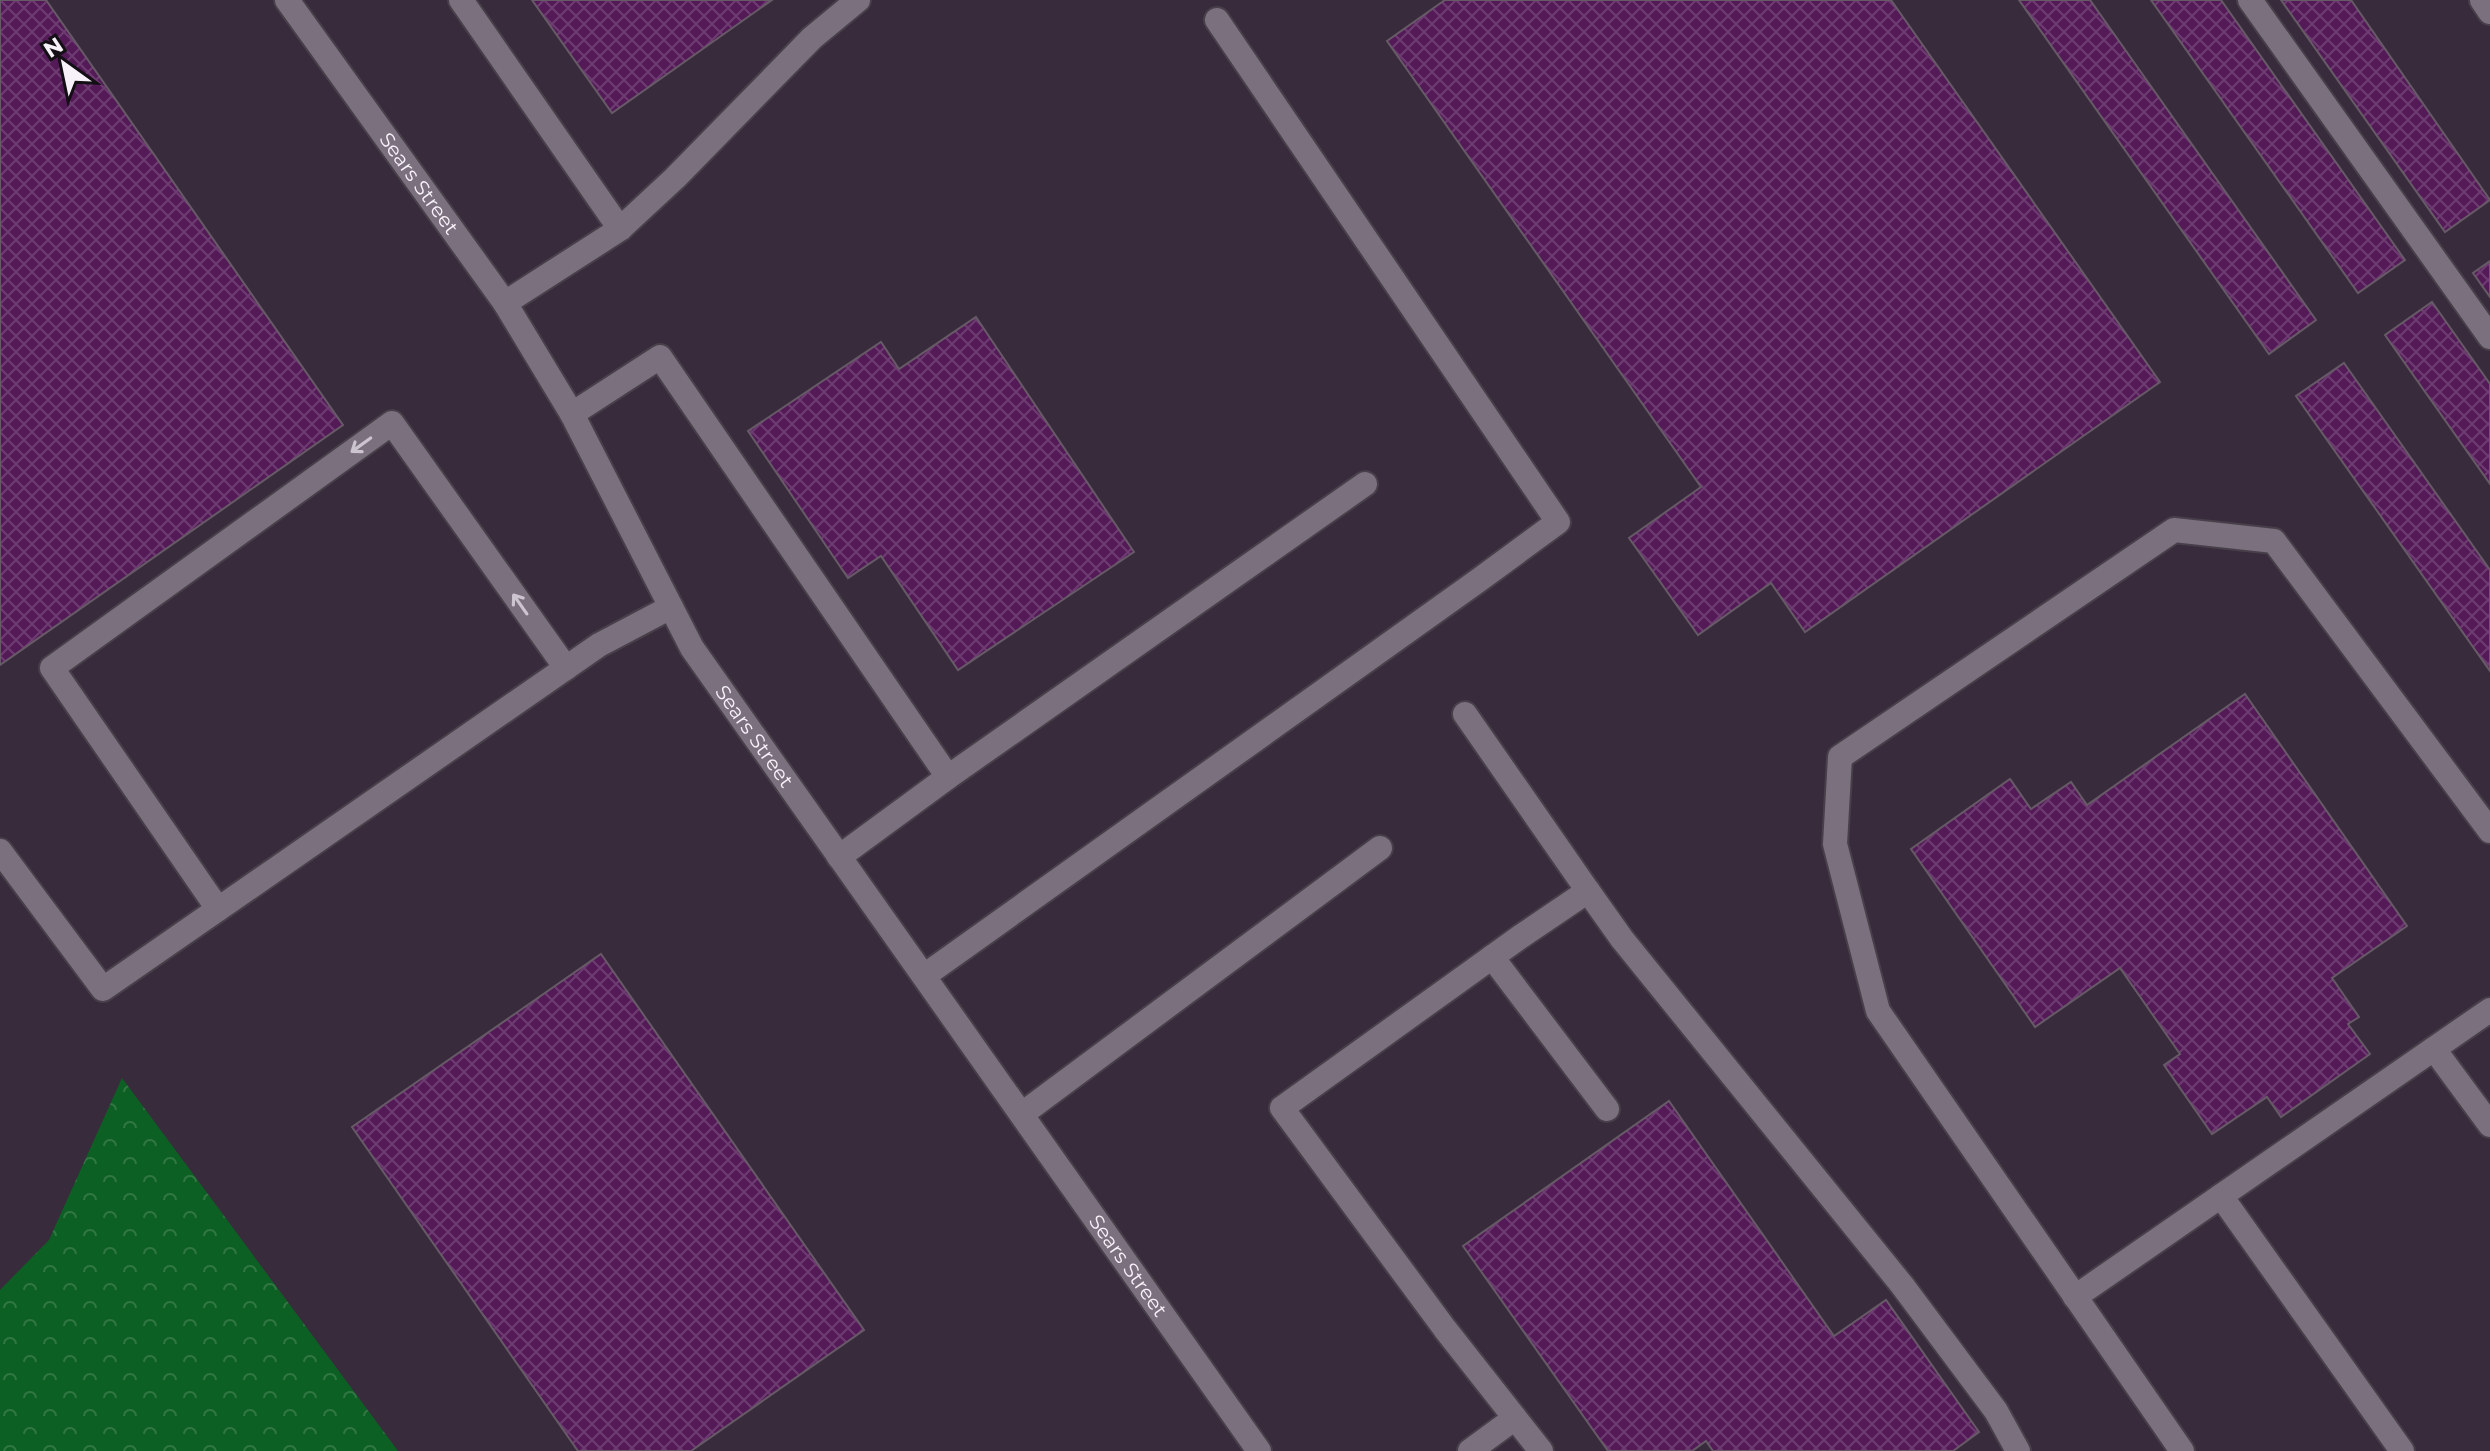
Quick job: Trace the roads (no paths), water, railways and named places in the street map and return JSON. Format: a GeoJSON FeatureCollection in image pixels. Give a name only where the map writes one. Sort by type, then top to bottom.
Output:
{"type":"FeatureCollection","features":[{"type":"Feature","properties":{"kind":"street","name":"Sears Street"},"geometry":{"type":"LineString","coordinates":[[287,0],[505,303],[572,414],[692,648],[1259,1451]]}},
{"type":"Feature","properties":{"kind":"street"},"geometry":{"type":"LineString","coordinates":[[461,0],[620,229]]}},
{"type":"Feature","properties":{"kind":"street"},"geometry":{"type":"LineString","coordinates":[[505,303],[620,229],[675,178],[812,38],[858,0]]}},
{"type":"Feature","properties":{"kind":"street"},"geometry":{"type":"LineString","coordinates":[[2250,0],[2490,337]]}},
{"type":"Feature","properties":{"kind":"street"},"geometry":{"type":"LineString","coordinates":[[2482,0],[2490,12]]}},
{"type":"Feature","properties":{"kind":"street"},"geometry":{"type":"LineString","coordinates":[[924,976],[1558,522],[1217,20]]}},
{"type":"Feature","properties":{"kind":"street"},"geometry":{"type":"LineString","coordinates":[[572,414],[660,357],[948,777]]}},
{"type":"Feature","properties":{"kind":"street"},"geometry":{"type":"LineString","coordinates":[[218,909],[52,668],[392,423],[566,668]]}},
{"type":"Feature","properties":{"kind":"street"},"geometry":{"type":"LineString","coordinates":[[839,857],[1365,484]]}},
{"type":"Feature","properties":{"kind":"street"},"geometry":{"type":"LineString","coordinates":[[2182,1451],[1878,1011],[1835,844],[1840,757],[2174,530],[2274,541],[2490,831]]}},
{"type":"Feature","properties":{"kind":"street"},"geometry":{"type":"LineString","coordinates":[[0,851],[103,989],[599,645],[671,607]]}},
{"type":"Feature","properties":{"kind":"street"},"geometry":{"type":"LineString","coordinates":[[1465,714],[1622,939],[1902,1285],[1996,1411],[2018,1451]]}},
{"type":"Feature","properties":{"kind":"street"},"geometry":{"type":"LineString","coordinates":[[1022,1114],[1380,848]]}},
{"type":"Feature","properties":{"kind":"street"},"geometry":{"type":"LineString","coordinates":[[1541,1451],[1445,1329],[1282,1108],[1588,891]]}},
{"type":"Feature","properties":{"kind":"street"},"geometry":{"type":"LineString","coordinates":[[1492,957],[1607,1109]]}},
{"type":"Feature","properties":{"kind":"street"},"geometry":{"type":"LineString","coordinates":[[2075,1297],[2490,1010]]}},
{"type":"Feature","properties":{"kind":"street"},"geometry":{"type":"LineString","coordinates":[[2434,1049],[2490,1125]]}},
{"type":"Feature","properties":{"kind":"street"},"geometry":{"type":"LineString","coordinates":[[2221,1196],[2402,1451]]}},
{"type":"Feature","properties":{"kind":"street"},"geometry":{"type":"LineString","coordinates":[[1470,1451],[1515,1418]]}}]}
